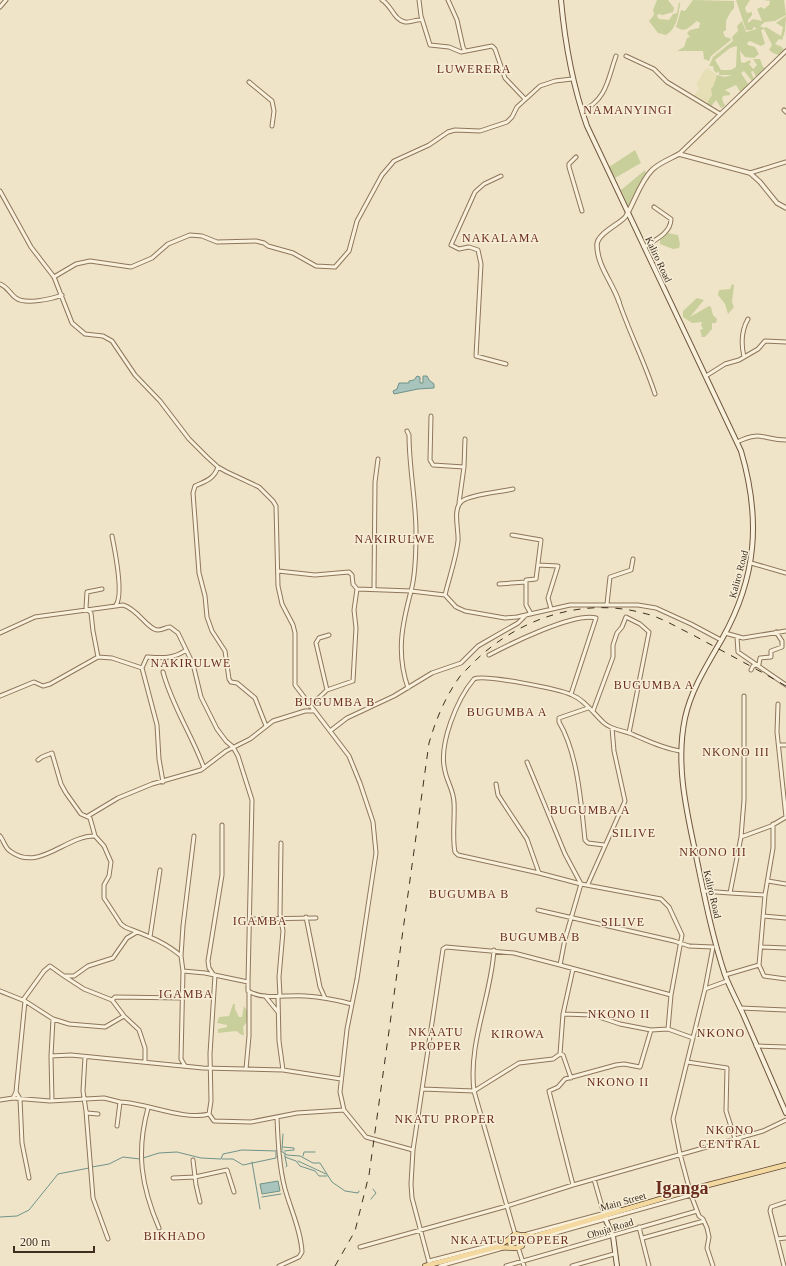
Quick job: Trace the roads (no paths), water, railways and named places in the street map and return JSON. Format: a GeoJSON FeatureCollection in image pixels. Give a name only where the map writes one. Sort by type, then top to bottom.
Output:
{"type":"FeatureCollection","features":[{"type":"Feature","properties":{"kind":"main road","name":"Kaliro Road"},"geometry":{"type":"LineString","coordinates":[[562,0],[567,56],[572,79],[582,111],[644,247],[737,442],[746,469],[752,499],[754,532],[751,563],[743,592],[725,633],[693,693],[685,719],[680,751],[685,801],[714,946],[727,980],[786,1113]]}},
{"type":"Feature","properties":{"kind":"main road","name":"Main Street"},"geometry":{"type":"LineString","coordinates":[[497,1246],[518,1247],[535,1236],[786,1165]]}},
{"type":"Feature","properties":{"kind":"main road"},"geometry":{"type":"LineString","coordinates":[[605,1217],[612,1236],[616,1266]]}},
{"type":"Feature","properties":{"kind":"main road","name":"Main Street"},"geometry":{"type":"LineString","coordinates":[[429,1264],[497,1246],[508,1240],[514,1234],[535,1236]]}},
{"type":"Feature","properties":{"kind":"main road"},"geometry":{"type":"LineString","coordinates":[[522,1235],[525,1242]]}},
{"type":"Feature","properties":{"kind":"main road"},"geometry":{"type":"LineString","coordinates":[[612,1236],[616,1266]]}},
{"type":"Feature","properties":{"kind":"main road"},"geometry":{"type":"LineString","coordinates":[[508,1240],[510,1247]]}},
{"type":"Feature","properties":{"kind":"street"},"geometry":{"type":"LineString","coordinates":[[0,7],[6,0]]}},
{"type":"Feature","properties":{"kind":"street"},"geometry":{"type":"LineString","coordinates":[[382,0],[389,4],[397,18],[405,22],[422,20]]}},
{"type":"Feature","properties":{"kind":"street"},"geometry":{"type":"LineString","coordinates":[[419,0],[422,20],[430,45],[449,47],[458,52],[492,46],[495,49],[505,78],[525,99]]}},
{"type":"Feature","properties":{"kind":"street"},"geometry":{"type":"LineString","coordinates":[[448,0],[457,20],[465,51]]}},
{"type":"Feature","properties":{"kind":"street"},"geometry":{"type":"LineString","coordinates":[[655,394],[643,359],[631,336],[611,283],[603,271],[597,244],[598,240],[610,228],[626,217],[628,211],[653,170],[679,154],[786,51]]}},
{"type":"Feature","properties":{"kind":"street"},"geometry":{"type":"LineString","coordinates":[[582,111],[591,107],[605,90],[616,56]]}},
{"type":"Feature","properties":{"kind":"street"},"geometry":{"type":"LineString","coordinates":[[626,56],[654,69],[667,82],[720,114]]}},
{"type":"Feature","properties":{"kind":"street"},"geometry":{"type":"LineString","coordinates":[[54,277],[76,264],[90,261],[131,268],[152,258],[168,244],[190,235],[202,236],[217,242],[256,241],[294,253],[316,266],[335,267],[349,251],[357,221],[382,175],[394,161],[429,146],[448,132],[456,130],[480,131],[507,122],[517,107],[540,86],[548,82],[572,79]]}},
{"type":"Feature","properties":{"kind":"street"},"geometry":{"type":"LineString","coordinates":[[249,82],[272,101],[274,111],[272,126]]}},
{"type":"Feature","properties":{"kind":"street"},"geometry":{"type":"LineString","coordinates":[[679,154],[750,174],[760,182],[777,203],[786,208]]}},
{"type":"Feature","properties":{"kind":"street"},"geometry":{"type":"LineString","coordinates":[[576,157],[569,164],[569,167],[582,211]]}},
{"type":"Feature","properties":{"kind":"street"},"geometry":{"type":"LineString","coordinates":[[750,174],[786,162]]}},
{"type":"Feature","properties":{"kind":"street"},"geometry":{"type":"LineString","coordinates":[[501,176],[484,184],[475,192],[452,245],[459,249],[469,247],[478,250],[481,271],[476,356],[506,364]]}},
{"type":"Feature","properties":{"kind":"street"},"geometry":{"type":"LineString","coordinates":[[0,191],[31,247],[54,277],[72,323],[85,334],[103,336],[112,340],[135,375],[160,401],[189,439],[218,467],[259,486],[276,506],[278,571],[282,604],[293,625],[295,633],[295,685],[349,756],[360,783],[376,835],[376,853],[352,1004],[340,1092],[344,1110],[366,1137],[413,1150]]}},
{"type":"Feature","properties":{"kind":"street"},"geometry":{"type":"LineString","coordinates":[[644,247],[668,230],[671,223],[671,218],[669,216],[654,206]]}},
{"type":"Feature","properties":{"kind":"street"},"geometry":{"type":"LineString","coordinates":[[0,284],[5,286],[15,298],[21,301],[53,298],[62,295]]}},
{"type":"Feature","properties":{"kind":"street"},"geometry":{"type":"LineString","coordinates":[[744,357],[742,338],[743,327],[748,319]]}},
{"type":"Feature","properties":{"kind":"street"},"geometry":{"type":"LineString","coordinates":[[706,376],[731,361],[744,357],[758,349],[765,341],[786,342]]}},
{"type":"Feature","properties":{"kind":"street"},"geometry":{"type":"LineString","coordinates":[[431,416],[430,460],[433,465],[464,467]]}},
{"type":"Feature","properties":{"kind":"street"},"geometry":{"type":"LineString","coordinates":[[407,431],[409,435],[416,533],[411,591],[402,622],[401,643],[405,679],[408,688]]}},
{"type":"Feature","properties":{"kind":"street"},"geometry":{"type":"LineString","coordinates":[[737,442],[753,435],[767,436],[776,440],[786,440]]}},
{"type":"Feature","properties":{"kind":"street"},"geometry":{"type":"LineString","coordinates":[[445,595],[458,541],[457,512],[464,467],[465,439]]}},
{"type":"Feature","properties":{"kind":"street"},"geometry":{"type":"LineString","coordinates":[[374,588],[375,482],[378,460]]}},
{"type":"Feature","properties":{"kind":"street"},"geometry":{"type":"LineString","coordinates":[[218,467],[216,474],[211,479],[195,486],[193,493],[199,573],[205,596],[207,617],[212,631],[225,651],[229,679],[231,682],[237,683],[255,698],[266,726]]}},
{"type":"Feature","properties":{"kind":"street"},"geometry":{"type":"LineString","coordinates":[[459,505],[462,501],[472,497],[513,489]]}},
{"type":"Feature","properties":{"kind":"street"},"geometry":{"type":"LineString","coordinates":[[499,584],[526,582],[528,579],[536,579],[541,540],[512,534]]}},
{"type":"Feature","properties":{"kind":"street"},"geometry":{"type":"LineString","coordinates":[[112,536],[119,577],[119,601],[116,605]]}},
{"type":"Feature","properties":{"kind":"street"},"geometry":{"type":"LineString","coordinates":[[607,604],[610,577],[631,570],[633,559]]}},
{"type":"Feature","properties":{"kind":"street"},"geometry":{"type":"LineString","coordinates":[[751,563],[786,573]]}},
{"type":"Feature","properties":{"kind":"street"},"geometry":{"type":"LineString","coordinates":[[538,565],[558,566],[548,598],[551,609]]}},
{"type":"Feature","properties":{"kind":"street"},"geometry":{"type":"LineString","coordinates":[[278,571],[315,575],[348,572],[352,575],[352,584],[357,589],[374,588],[445,595],[456,606],[465,612],[505,618],[527,615],[570,605],[629,604],[656,608],[721,640]]}},
{"type":"Feature","properties":{"kind":"street"},"geometry":{"type":"LineString","coordinates":[[526,582],[526,604],[531,614]]}},
{"type":"Feature","properties":{"kind":"street"},"geometry":{"type":"LineString","coordinates":[[98,657],[90,610],[86,608],[87,592],[102,589]]}},
{"type":"Feature","properties":{"kind":"street"},"geometry":{"type":"LineString","coordinates":[[310,706],[327,690],[353,681],[356,628],[354,610],[357,589]]}},
{"type":"Feature","properties":{"kind":"street"},"geometry":{"type":"LineString","coordinates":[[0,633],[35,617],[116,605],[130,607],[151,628],[156,630],[167,627],[173,628],[193,664],[202,697],[217,729],[226,742],[228,748],[226,751]]}},
{"type":"Feature","properties":{"kind":"street"},"geometry":{"type":"LineString","coordinates":[[330,731],[348,718],[382,702],[432,673],[461,663],[473,650],[518,623],[527,615]]}},
{"type":"Feature","properties":{"kind":"street"},"geometry":{"type":"LineString","coordinates":[[489,655],[551,627],[589,616],[596,618],[571,694]]}},
{"type":"Feature","properties":{"kind":"street"},"geometry":{"type":"LineString","coordinates":[[593,711],[614,658],[613,645],[617,633],[622,627],[626,617],[640,624],[649,632],[629,733]]}},
{"type":"Feature","properties":{"kind":"street"},"geometry":{"type":"LineString","coordinates":[[725,633],[737,637],[786,631]]}},
{"type":"Feature","properties":{"kind":"street"},"geometry":{"type":"LineString","coordinates":[[751,670],[753,666],[757,665],[760,658],[771,657],[771,650],[782,647],[782,641],[776,632]]}},
{"type":"Feature","properties":{"kind":"street"},"geometry":{"type":"LineString","coordinates":[[327,690],[316,643],[319,638],[329,635]]}},
{"type":"Feature","properties":{"kind":"street"},"geometry":{"type":"LineString","coordinates":[[737,637],[738,652],[786,684]]}},
{"type":"Feature","properties":{"kind":"street"},"geometry":{"type":"LineString","coordinates":[[162,782],[158,759],[157,725],[142,668],[147,657],[161,658],[178,656],[186,650]]}},
{"type":"Feature","properties":{"kind":"street"},"geometry":{"type":"LineString","coordinates":[[0,696],[34,682],[43,686],[50,684],[98,657],[112,658],[142,668]]}},
{"type":"Feature","properties":{"kind":"street"},"geometry":{"type":"LineString","coordinates":[[163,672],[168,691],[194,742],[204,768]]}},
{"type":"Feature","properties":{"kind":"street"},"geometry":{"type":"LineString","coordinates":[[668,1029],[671,995],[682,935],[669,907],[661,899],[582,884],[458,855],[455,852],[453,795],[443,762],[445,743],[461,699],[468,685],[477,677],[543,687],[571,694],[612,728],[629,733],[660,747],[680,751]]}},
{"type":"Feature","properties":{"kind":"street"},"geometry":{"type":"LineString","coordinates":[[730,893],[741,837],[745,774],[744,696]]}},
{"type":"Feature","properties":{"kind":"street"},"geometry":{"type":"LineString","coordinates":[[741,837],[786,817],[780,745],[777,732],[778,704]]}},
{"type":"Feature","properties":{"kind":"street"},"geometry":{"type":"LineString","coordinates":[[588,708],[559,718],[559,722],[569,745],[580,802],[585,840],[588,843],[604,845]]}},
{"type":"Feature","properties":{"kind":"street"},"geometry":{"type":"LineString","coordinates":[[38,760],[52,753],[61,784],[66,793],[80,814],[88,816],[118,798],[204,768],[226,751],[250,739],[266,726],[278,719],[305,711],[314,711]]}},
{"type":"Feature","properties":{"kind":"street"},"geometry":{"type":"LineString","coordinates":[[588,884],[604,845],[625,801],[614,751],[612,728]]}},
{"type":"Feature","properties":{"kind":"street"},"geometry":{"type":"LineString","coordinates":[[226,742],[233,747],[252,800],[248,982],[250,991],[249,1036],[246,1069]]}},
{"type":"Feature","properties":{"kind":"street"},"geometry":{"type":"LineString","coordinates":[[780,745],[786,744]]}},
{"type":"Feature","properties":{"kind":"street"},"geometry":{"type":"LineString","coordinates":[[527,762],[565,854],[582,884],[571,918],[560,965]]}},
{"type":"Feature","properties":{"kind":"street"},"geometry":{"type":"LineString","coordinates":[[496,784],[498,795],[527,839],[539,873]]}},
{"type":"Feature","properties":{"kind":"street"},"geometry":{"type":"LineString","coordinates":[[88,816],[94,836],[104,846],[111,862],[109,876],[104,885],[104,898],[121,924],[168,945],[181,956]]}},
{"type":"Feature","properties":{"kind":"street"},"geometry":{"type":"LineString","coordinates":[[773,824],[773,848],[765,895],[759,965],[764,976],[786,979]]}},
{"type":"Feature","properties":{"kind":"street"},"geometry":{"type":"LineString","coordinates":[[222,825],[222,875],[208,961],[209,968],[214,974],[210,1054],[212,1068],[209,1114],[214,1121],[230,1123],[251,1122],[296,1113],[344,1110]]}},
{"type":"Feature","properties":{"kind":"street"},"geometry":{"type":"LineString","coordinates":[[0,836],[9,851],[24,858],[40,856],[84,837],[94,836]]}},
{"type":"Feature","properties":{"kind":"street"},"geometry":{"type":"LineString","coordinates":[[178,1065],[181,1059],[183,972],[181,956],[183,926],[194,850],[194,836]]}},
{"type":"Feature","properties":{"kind":"street"},"geometry":{"type":"LineString","coordinates":[[281,843],[280,914],[283,931],[278,1013],[279,1041],[283,1070]]}},
{"type":"Feature","properties":{"kind":"street"},"geometry":{"type":"LineString","coordinates":[[150,937],[160,870]]}},
{"type":"Feature","properties":{"kind":"street"},"geometry":{"type":"LineString","coordinates":[[768,881],[786,884]]}},
{"type":"Feature","properties":{"kind":"street"},"geometry":{"type":"LineString","coordinates":[[703,891],[765,895]]}},
{"type":"Feature","properties":{"kind":"street"},"geometry":{"type":"LineString","coordinates":[[538,910],[674,941],[681,944],[714,946],[673,1119],[680,1154],[690,1191],[709,1237],[707,1248],[713,1266]]}},
{"type":"Feature","properties":{"kind":"street"},"geometry":{"type":"LineString","coordinates":[[763,916],[786,918]]}},
{"type":"Feature","properties":{"kind":"street"},"geometry":{"type":"LineString","coordinates":[[306,918],[320,987],[325,998]]}},
{"type":"Feature","properties":{"kind":"street"},"geometry":{"type":"LineString","coordinates":[[249,919],[316,918]]}},
{"type":"Feature","properties":{"kind":"street"},"geometry":{"type":"LineString","coordinates":[[64,976],[74,976],[88,966],[113,958],[127,938],[137,932]]}},
{"type":"Feature","properties":{"kind":"street"},"geometry":{"type":"LineString","coordinates":[[508,1240],[429,1264],[412,1198],[413,1150],[443,949],[446,947],[494,950],[514,953],[671,995]]}},
{"type":"Feature","properties":{"kind":"street"},"geometry":{"type":"LineString","coordinates":[[760,947],[786,948]]}},
{"type":"Feature","properties":{"kind":"street"},"geometry":{"type":"LineString","coordinates":[[494,950],[493,971],[476,1035],[473,1080],[474,1091],[514,1234]]}},
{"type":"Feature","properties":{"kind":"street"},"geometry":{"type":"LineString","coordinates":[[725,975],[759,965]]}},
{"type":"Feature","properties":{"kind":"street"},"geometry":{"type":"LineString","coordinates":[[13,1098],[16,1092],[24,1001],[50,966],[84,989],[112,1000],[124,1016],[139,1030],[145,1048],[145,1062]]}},
{"type":"Feature","properties":{"kind":"street"},"geometry":{"type":"LineString","coordinates":[[560,1054],[563,1014],[573,969]]}},
{"type":"Feature","properties":{"kind":"street"},"geometry":{"type":"LineString","coordinates":[[183,972],[214,974],[248,982]]}},
{"type":"Feature","properties":{"kind":"street"},"geometry":{"type":"LineString","coordinates":[[705,989],[727,980]]}},
{"type":"Feature","properties":{"kind":"street"},"geometry":{"type":"LineString","coordinates":[[0,990],[24,1001],[54,1019],[69,1024],[104,1027],[124,1016]]}},
{"type":"Feature","properties":{"kind":"street"},"geometry":{"type":"LineString","coordinates":[[250,991],[265,996],[325,998],[352,1004]]}},
{"type":"Feature","properties":{"kind":"street"},"geometry":{"type":"LineString","coordinates":[[265,996],[270,1000],[278,1013]]}},
{"type":"Feature","properties":{"kind":"street"},"geometry":{"type":"LineString","coordinates":[[112,1000],[115,997],[183,998]]}},
{"type":"Feature","properties":{"kind":"street"},"geometry":{"type":"LineString","coordinates":[[740,1008],[786,1010]]}},
{"type":"Feature","properties":{"kind":"street"},"geometry":{"type":"LineString","coordinates":[[563,1014],[593,1015],[620,1024],[651,1030],[668,1029],[693,1038]]}},
{"type":"Feature","properties":{"kind":"street"},"geometry":{"type":"LineString","coordinates":[[52,1101],[51,1056],[54,1019]]}},
{"type":"Feature","properties":{"kind":"street"},"geometry":{"type":"LineString","coordinates":[[573,1185],[549,1091],[558,1087],[565,1079],[616,1065],[624,1064],[640,1067],[651,1030]]}},
{"type":"Feature","properties":{"kind":"street"},"geometry":{"type":"LineString","coordinates":[[756,1046],[786,1047]]}},
{"type":"Feature","properties":{"kind":"street"},"geometry":{"type":"LineString","coordinates":[[422,1089],[474,1091],[485,1082],[519,1063],[546,1060],[560,1054]]}},
{"type":"Feature","properties":{"kind":"street"},"geometry":{"type":"LineString","coordinates":[[560,1054],[563,1055],[571,1078]]}},
{"type":"Feature","properties":{"kind":"street"},"geometry":{"type":"LineString","coordinates":[[51,1056],[85,1057],[212,1068],[283,1070],[341,1080]]}},
{"type":"Feature","properties":{"kind":"street"},"geometry":{"type":"LineString","coordinates":[[85,1057],[83,1091],[86,1110],[89,1168],[93,1198],[108,1239]]}},
{"type":"Feature","properties":{"kind":"street"},"geometry":{"type":"LineString","coordinates":[[181,1059],[185,1066]]}},
{"type":"Feature","properties":{"kind":"street"},"geometry":{"type":"LineString","coordinates":[[687,1062],[727,1068],[726,1111],[735,1139]]}},
{"type":"Feature","properties":{"kind":"street"},"geometry":{"type":"LineString","coordinates":[[16,1092],[20,1099],[22,1143],[29,1178]]}},
{"type":"Feature","properties":{"kind":"street"},"geometry":{"type":"LineString","coordinates":[[0,1100],[13,1098],[52,1101],[104,1098],[120,1102],[135,1103],[148,1108],[196,1116],[209,1114]]}},
{"type":"Feature","properties":{"kind":"street"},"geometry":{"type":"LineString","coordinates":[[117,1126],[120,1102]]}},
{"type":"Feature","properties":{"kind":"street"},"geometry":{"type":"LineString","coordinates":[[148,1108],[141,1136],[141,1159],[144,1188],[159,1228]]}},
{"type":"Feature","properties":{"kind":"street"},"geometry":{"type":"LineString","coordinates":[[86,1110],[87,1113],[98,1114]]}},
{"type":"Feature","properties":{"kind":"street"},"geometry":{"type":"LineString","coordinates":[[277,1118],[278,1140],[284,1184],[299,1233],[302,1252],[299,1257],[278,1266]]}},
{"type":"Feature","properties":{"kind":"street"},"geometry":{"type":"LineString","coordinates":[[360,1247],[507,1206],[573,1185],[763,1131],[786,1120]]}},
{"type":"Feature","properties":{"kind":"street"},"geometry":{"type":"LineString","coordinates":[[193,1160],[200,1202]]}},
{"type":"Feature","properties":{"kind":"street"},"geometry":{"type":"LineString","coordinates":[[173,1178],[195,1177],[227,1170],[234,1192]]}},
{"type":"Feature","properties":{"kind":"street"},"geometry":{"type":"LineString","coordinates":[[594,1179],[605,1217]]}},
{"type":"Feature","properties":{"kind":"street"},"geometry":{"type":"LineString","coordinates":[[784,1266],[770,1211],[771,1207],[786,1202]]}},
{"type":"Feature","properties":{"kind":"street","name":"Obuja Road"},"geometry":{"type":"LineString","coordinates":[[506,1266],[697,1211]]}},
{"type":"Feature","properties":{"kind":"street","name":"Main Street"},"geometry":{"type":"LineString","coordinates":[[522,1235],[605,1217]]}},
{"type":"Feature","properties":{"kind":"street","name":"Main Street"},"geometry":{"type":"LineString","coordinates":[[525,1242],[605,1217]]}},
{"type":"Feature","properties":{"kind":"street"},"geometry":{"type":"LineString","coordinates":[[643,1238],[704,1222]]}},
{"type":"Feature","properties":{"kind":"street"},"geometry":{"type":"LineString","coordinates":[[639,1227],[649,1266]]}},
{"type":"Feature","properties":{"kind":"street"},"geometry":{"type":"LineString","coordinates":[[777,1239],[786,1238]]}},
{"type":"Feature","properties":{"kind":"street","name":"Main Street"},"geometry":{"type":"LineString","coordinates":[[440,1266],[510,1247]]}},
{"type":"Feature","properties":{"kind":"street"},"geometry":{"type":"LineString","coordinates":[[518,1247],[524,1266]]}},
{"type":"Feature","properties":{"kind":"street"},"geometry":{"type":"LineString","coordinates":[[572,1266],[614,1254]]}},
{"type":"Feature","properties":{"kind":"water"},"geometry":{"type":"Polygon","coordinates":[[[417,376],[420,377],[420,383],[423,383],[423,376],[427,376],[434,384],[434,388],[418,389],[394,394],[393,391],[397,389],[399,383],[409,383],[409,381],[414,380],[417,376]]]}},
{"type":"Feature","properties":{"kind":"water"},"geometry":{"type":"Polygon","coordinates":[[[278,1181],[280,1191],[262,1194],[260,1184],[278,1181]]]}},
{"type":"Feature","properties":{"kind":"waterway"},"geometry":{"type":"LineString","coordinates":[[639,230],[642,237]]}},
{"type":"Feature","properties":{"kind":"waterway"},"geometry":{"type":"LineString","coordinates":[[647,248],[649,252]]}},
{"type":"Feature","properties":{"kind":"waterway"},"geometry":{"type":"LineString","coordinates":[[282,1150],[283,1134]]}},
{"type":"Feature","properties":{"kind":"waterway"},"geometry":{"type":"LineString","coordinates":[[283,1147],[294,1148],[294,1150],[284,1151]]}},
{"type":"Feature","properties":{"kind":"waterway"},"geometry":{"type":"LineString","coordinates":[[143,1158],[159,1153],[177,1152],[201,1158],[221,1159],[223,1154],[242,1150],[277,1151]]}},
{"type":"Feature","properties":{"kind":"waterway"},"geometry":{"type":"LineString","coordinates":[[281,1151],[287,1155],[300,1156],[313,1163],[320,1163],[332,1182],[345,1191],[358,1193],[359,1191]]}},
{"type":"Feature","properties":{"kind":"waterway"},"geometry":{"type":"LineString","coordinates":[[222,1159],[233,1159],[243,1165],[276,1158],[276,1152]]}},
{"type":"Feature","properties":{"kind":"waterway"},"geometry":{"type":"LineString","coordinates":[[303,1156],[304,1152],[315,1152]]}},
{"type":"Feature","properties":{"kind":"waterway"},"geometry":{"type":"LineString","coordinates":[[285,1153],[285,1157],[296,1161],[300,1166],[315,1171],[319,1176],[327,1176]]}},
{"type":"Feature","properties":{"kind":"waterway"},"geometry":{"type":"LineString","coordinates":[[92,1167],[109,1164],[123,1157],[140,1159]]}},
{"type":"Feature","properties":{"kind":"waterway"},"geometry":{"type":"LineString","coordinates":[[285,1157],[286,1167]]}},
{"type":"Feature","properties":{"kind":"waterway"},"geometry":{"type":"LineString","coordinates":[[298,1161],[326,1174]]}},
{"type":"Feature","properties":{"kind":"waterway"},"geometry":{"type":"LineString","coordinates":[[252,1162],[260,1209]]}},
{"type":"Feature","properties":{"kind":"waterway"},"geometry":{"type":"LineString","coordinates":[[0,1217],[17,1216],[29,1210],[58,1174],[89,1168]]}},
{"type":"Feature","properties":{"kind":"waterway"},"geometry":{"type":"LineString","coordinates":[[371,1199],[376,1193],[373,1189]]}},
{"type":"Feature","properties":{"kind":"waterway"},"geometry":{"type":"LineString","coordinates":[[262,1197],[281,1194]]}},
{"type":"Feature","properties":{"kind":"railway"},"geometry":{"type":"LineString","coordinates":[[335,1266],[355,1231],[369,1175],[429,743],[442,708],[461,675],[493,645],[532,622],[575,610],[598,608],[620,609],[656,617],[693,635],[786,686]]}},
{"type":"Feature","properties":{"kind":"district","name":"LUWERERA"},"geometry":{"type":"Point","coordinates":[474,69]}},
{"type":"Feature","properties":{"kind":"district","name":"NAMANYINGI"},"geometry":{"type":"Point","coordinates":[628,110]}},
{"type":"Feature","properties":{"kind":"district","name":"NAKALAMA"},"geometry":{"type":"Point","coordinates":[501,238]}},
{"type":"Feature","properties":{"kind":"district","name":"NAKIRULWE"},"geometry":{"type":"Point","coordinates":[395,539]}},
{"type":"Feature","properties":{"kind":"district","name":"NAKIRULWE"},"geometry":{"type":"Point","coordinates":[191,663]}},
{"type":"Feature","properties":{"kind":"district","name":"BUGUMBA A"},"geometry":{"type":"Point","coordinates":[654,685]}},
{"type":"Feature","properties":{"kind":"district","name":"BUGUMBA B"},"geometry":{"type":"Point","coordinates":[335,702]}},
{"type":"Feature","properties":{"kind":"district","name":"BUGUMBA A"},"geometry":{"type":"Point","coordinates":[507,712]}},
{"type":"Feature","properties":{"kind":"district","name":"NKONO III"},"geometry":{"type":"Point","coordinates":[736,752]}},
{"type":"Feature","properties":{"kind":"district","name":"BUGUMBA A"},"geometry":{"type":"Point","coordinates":[590,810]}},
{"type":"Feature","properties":{"kind":"district","name":"SILIVE"},"geometry":{"type":"Point","coordinates":[634,833]}},
{"type":"Feature","properties":{"kind":"district","name":"NKONO III"},"geometry":{"type":"Point","coordinates":[713,852]}},
{"type":"Feature","properties":{"kind":"district","name":"BUGUMBA B"},"geometry":{"type":"Point","coordinates":[469,894]}},
{"type":"Feature","properties":{"kind":"district","name":"IGAMBA"},"geometry":{"type":"Point","coordinates":[260,921]}},
{"type":"Feature","properties":{"kind":"district","name":"SILIVE"},"geometry":{"type":"Point","coordinates":[623,922]}},
{"type":"Feature","properties":{"kind":"district","name":"BUGUMBA B"},"geometry":{"type":"Point","coordinates":[540,937]}},
{"type":"Feature","properties":{"kind":"district","name":"IGAMBA"},"geometry":{"type":"Point","coordinates":[186,994]}},
{"type":"Feature","properties":{"kind":"district","name":"NKONO II"},"geometry":{"type":"Point","coordinates":[619,1014]}},
{"type":"Feature","properties":{"kind":"district","name":"NKONO"},"geometry":{"type":"Point","coordinates":[721,1033]}},
{"type":"Feature","properties":{"kind":"district","name":"KIROWA"},"geometry":{"type":"Point","coordinates":[518,1034]}},
{"type":"Feature","properties":{"kind":"district","name":"NKAATU PROPER"},"geometry":{"type":"Point","coordinates":[436,1039]}},
{"type":"Feature","properties":{"kind":"district","name":"NKONO II"},"geometry":{"type":"Point","coordinates":[618,1082]}},
{"type":"Feature","properties":{"kind":"district","name":"NKATU PROPER"},"geometry":{"type":"Point","coordinates":[445,1119]}},
{"type":"Feature","properties":{"kind":"district","name":"NKONO CENTRAL"},"geometry":{"type":"Point","coordinates":[730,1137]}},
{"type":"Feature","properties":{"kind":"district","name":"Iganga"},"geometry":{"type":"Point","coordinates":[682,1188]}},
{"type":"Feature","properties":{"kind":"district","name":"BIKHADO"},"geometry":{"type":"Point","coordinates":[175,1236]}},
{"type":"Feature","properties":{"kind":"district","name":"NKAATU PROPEER"},"geometry":{"type":"Point","coordinates":[510,1240]}}]}
